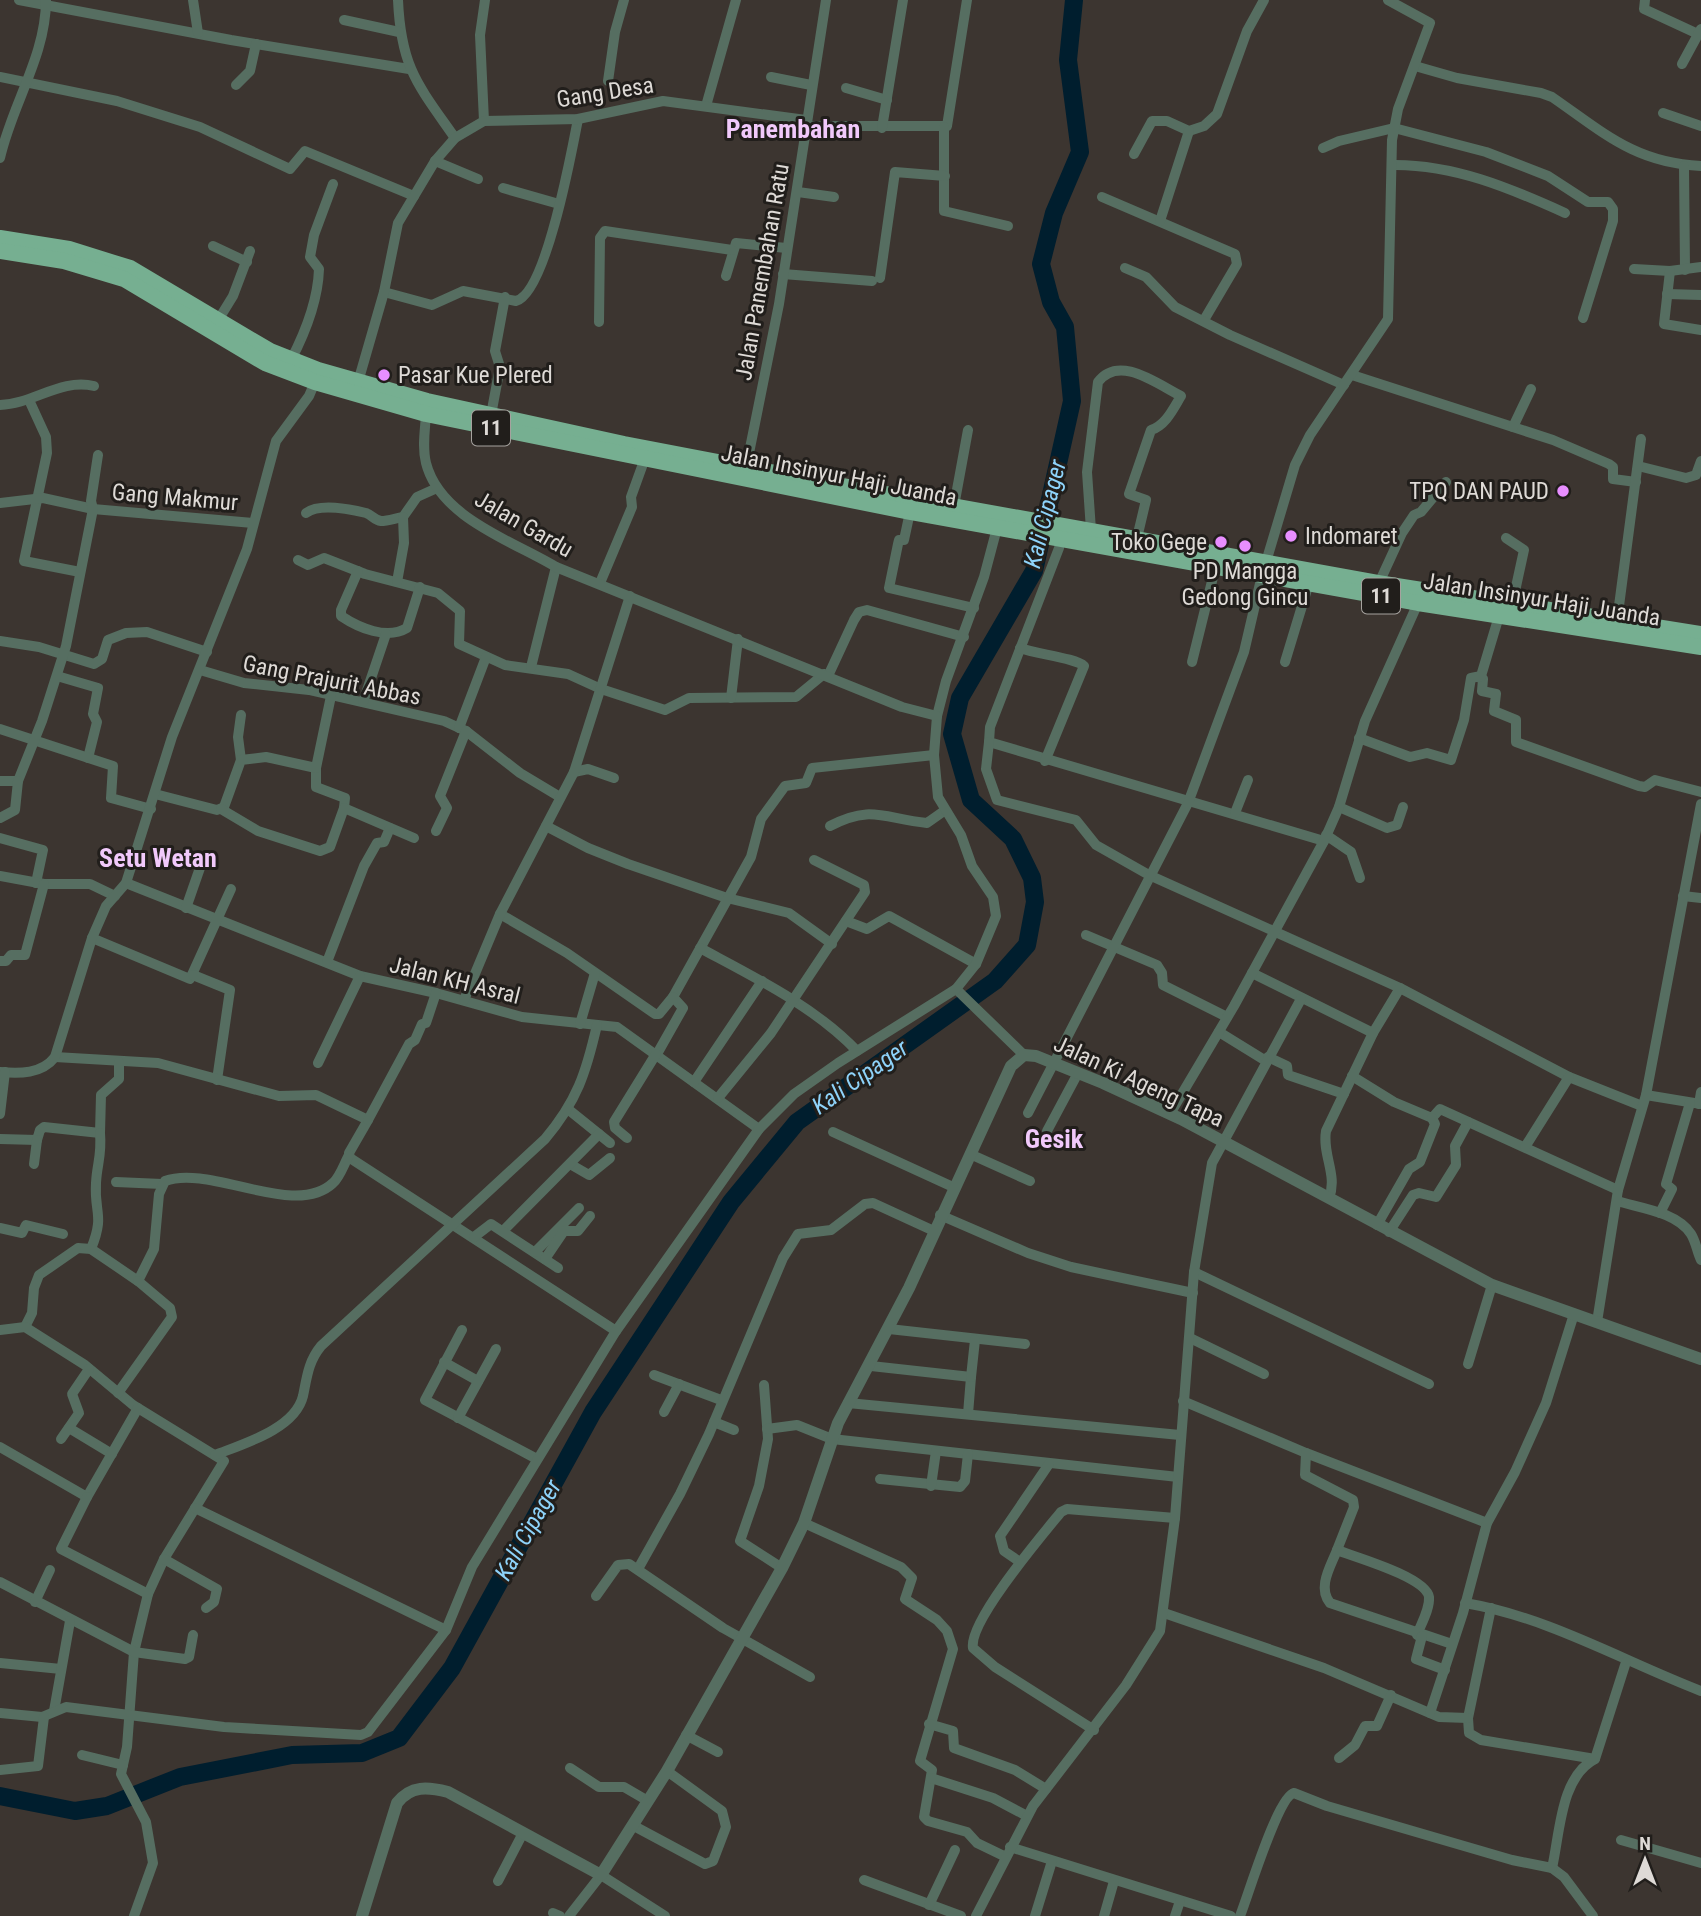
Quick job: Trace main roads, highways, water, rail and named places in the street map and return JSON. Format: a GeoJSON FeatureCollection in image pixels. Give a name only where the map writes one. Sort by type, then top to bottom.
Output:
{"type":"FeatureCollection","features":[{"type":"Feature","properties":{"kind":"highway","name":"Jalan Insinyur Haji Juanda"},"geometry":{"type":"LineString","coordinates":[[0,238],[69,249],[127,273],[246,340],[291,360],[358,382],[623,450],[644,461],[863,496],[954,506],[1023,525],[1064,540],[1216,565],[1264,568],[1379,583],[1701,634]]}},
{"type":"Feature","properties":{"kind":"highway","name":"Jalan Insinyur Haji Juanda"},"geometry":{"type":"LineString","coordinates":[[0,251],[127,273]]}},
{"type":"Feature","properties":{"kind":"highway","name":"Jalan Insinyur Haji Juanda"},"geometry":{"type":"LineString","coordinates":[[146,283],[238,350],[315,382],[426,414],[623,450],[746,468],[863,496],[910,513],[997,528],[1023,525]]}},
{"type":"Feature","properties":{"kind":"highway","name":"Jalan Insinyur Haji Juanda"},"geometry":{"type":"LineString","coordinates":[[1064,540],[1091,530],[1264,568],[1309,583],[1418,603],[1701,647]]}},
{"type":"Feature","properties":{"kind":"waterway","name":"Kali Cipager"},"geometry":{"type":"LineString","coordinates":[[0,1796],[75,1811],[107,1806],[180,1777],[292,1755],[362,1753],[399,1738],[452,1668],[593,1412],[731,1202],[797,1122],[995,981],[1027,945],[1035,902],[1032,878],[1013,839],[971,800],[952,734],[960,698],[1034,571],[1072,401],[1065,327],[1051,302],[1041,264],[1054,213],[1080,152],[1068,60],[1074,0]]}},
{"type":"Feature","properties":{"kind":"place","name":"Pasar Kue Plered"},"geometry":{"type":"Point","coordinates":[384,375]}},
{"type":"Feature","properties":{"kind":"place","name":"TPQ DAN PAUD"},"geometry":{"type":"Point","coordinates":[1563,491]}},
{"type":"Feature","properties":{"kind":"place","name":"Indomaret"},"geometry":{"type":"Point","coordinates":[1291,536]}},
{"type":"Feature","properties":{"kind":"place","name":"Toko Gege"},"geometry":{"type":"Point","coordinates":[1221,542]}},
{"type":"Feature","properties":{"kind":"place","name":"PD Mangga Gedong Gincu"},"geometry":{"type":"Point","coordinates":[1245,546]}},
{"type":"Feature","properties":{"kind":"district","name":"Panembahan"},"geometry":{"type":"Point","coordinates":[793,129]}},
{"type":"Feature","properties":{"kind":"district","name":"Setu Wetan"},"geometry":{"type":"Point","coordinates":[158,858]}},
{"type":"Feature","properties":{"kind":"district","name":"Gesik"},"geometry":{"type":"Point","coordinates":[1054,1139]}}]}
